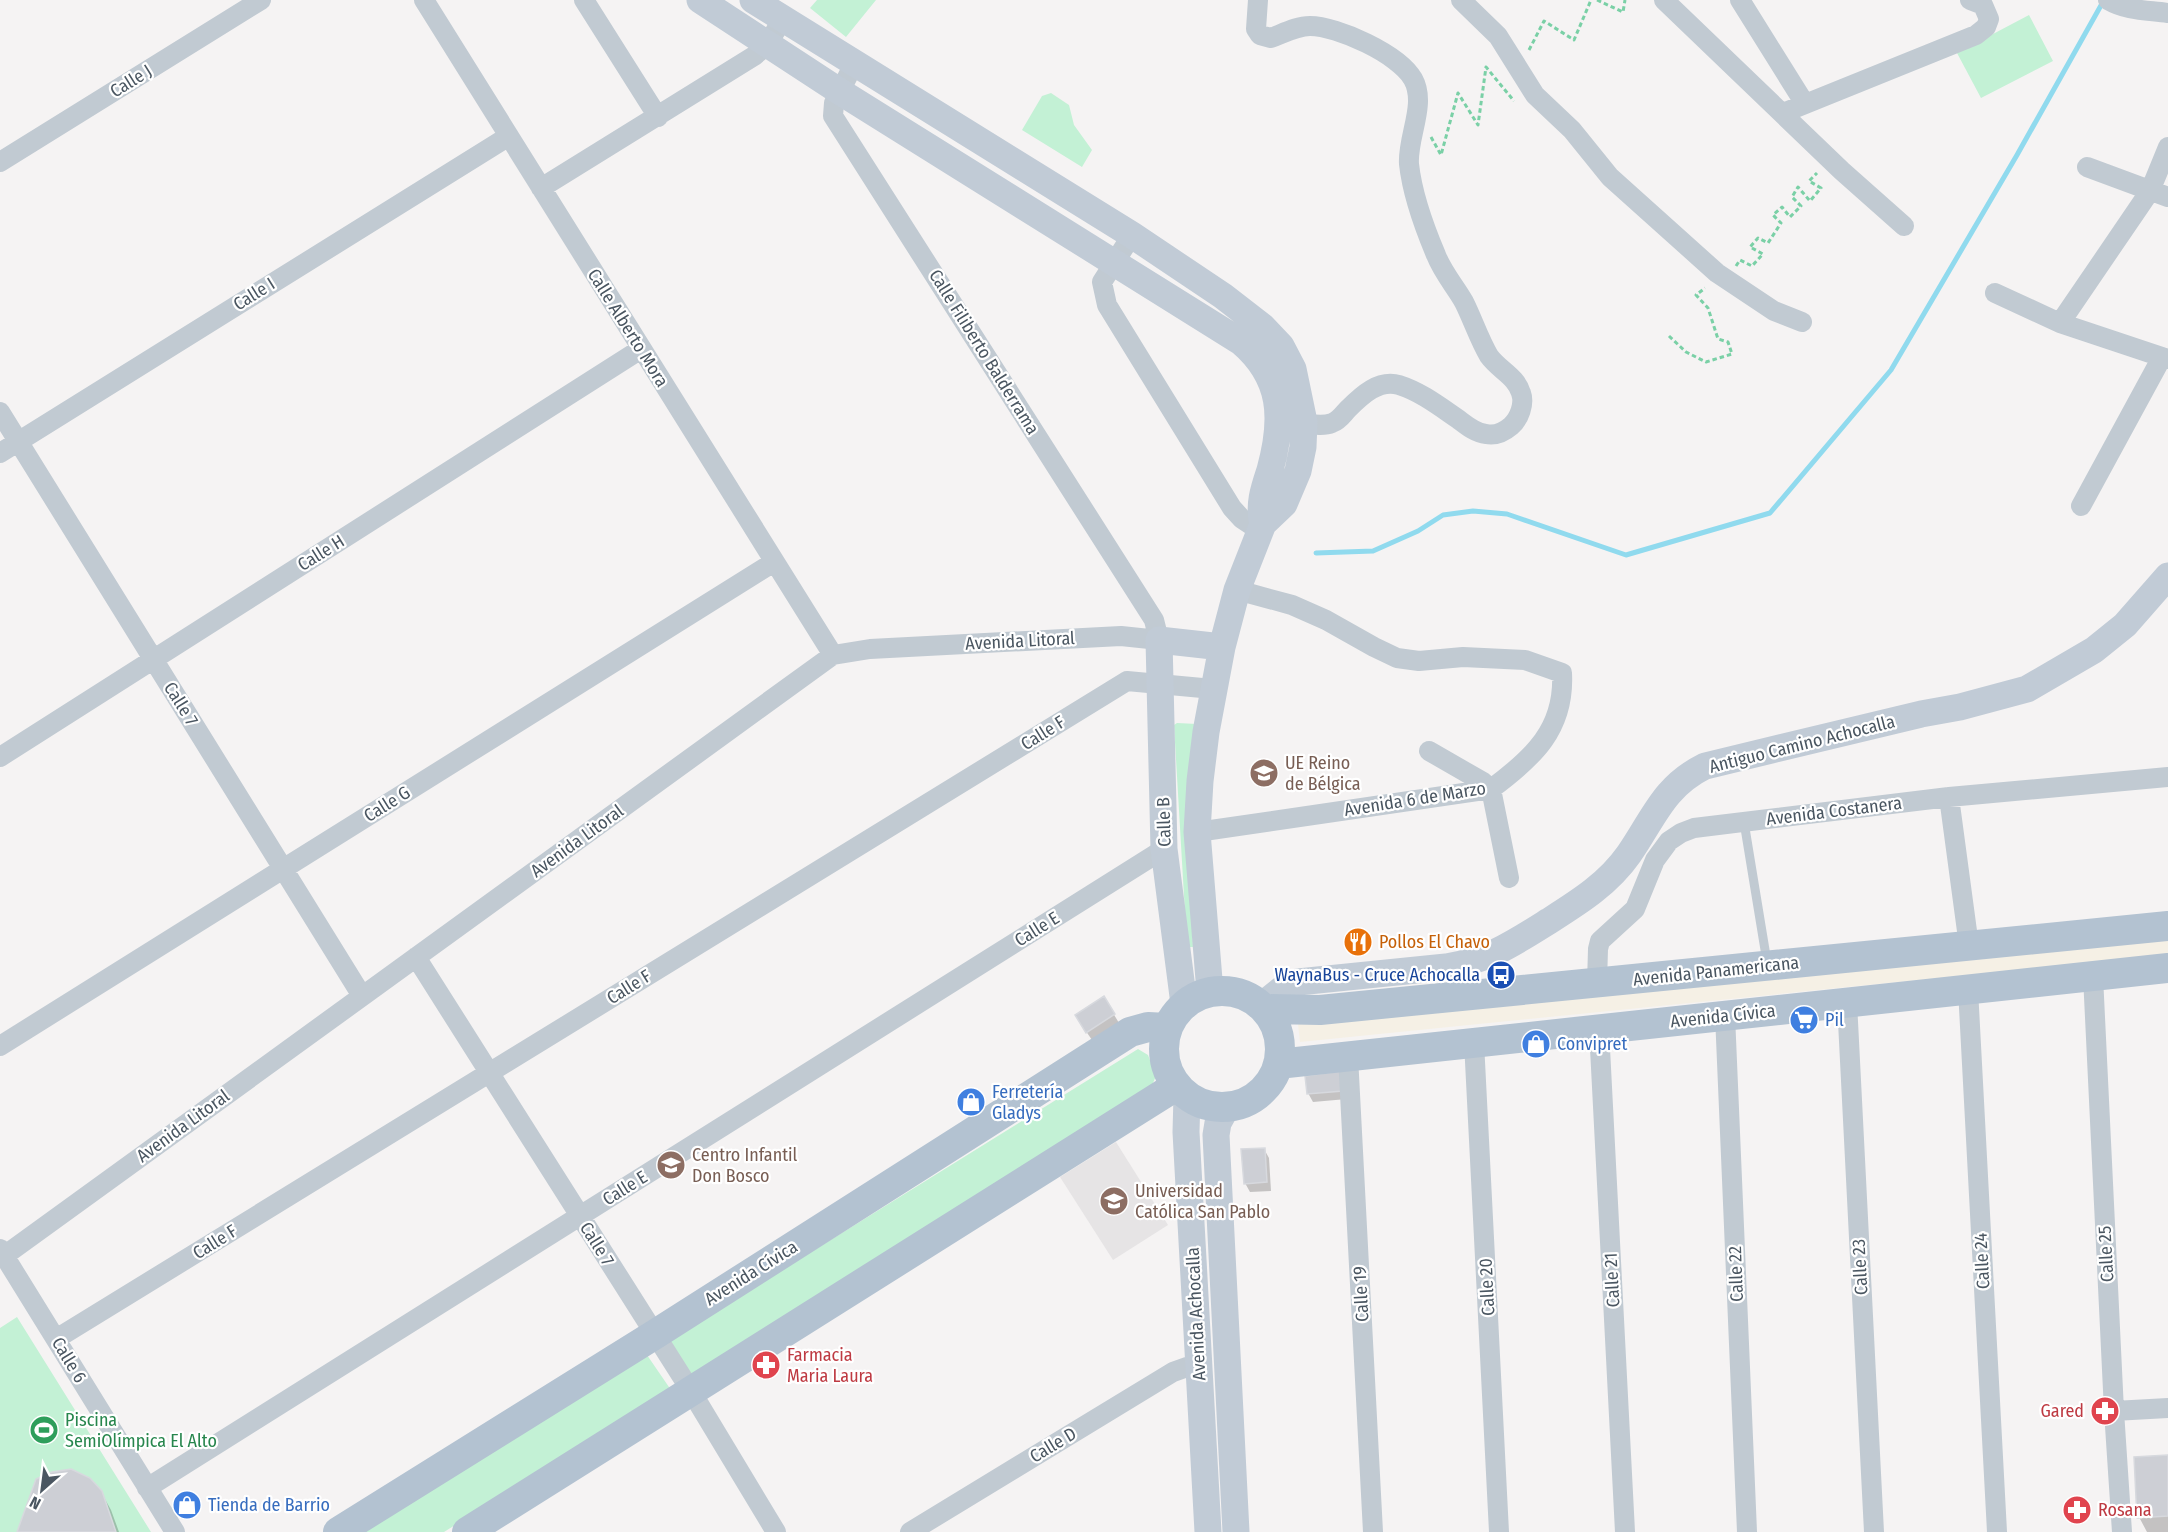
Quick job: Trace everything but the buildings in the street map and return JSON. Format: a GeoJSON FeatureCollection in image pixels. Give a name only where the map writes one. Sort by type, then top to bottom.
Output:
{"type":"FeatureCollection","features":[{"type":"Feature","properties":{"kind":"main road","name":"Avenida Panamericana"},"geometry":{"type":"LineString","coordinates":[[1263,1008],[1320,1010],[2168,926]]}},
{"type":"Feature","properties":{"kind":"main road","name":"Avenida Cívica"},"geometry":{"type":"LineString","coordinates":[[1278,1064],[2168,968]]}},
{"type":"Feature","properties":{"kind":"main road"},"geometry":{"type":"LineString","coordinates":[[1225,990],[1240,994],[1263,1008],[1277,1029],[1280,1040],[1278,1064],[1271,1081],[1257,1096],[1247,1102],[1227,1107],[1206,1105],[1182,1091],[1169,1074],[1164,1060],[1163,1046],[1167,1028],[1175,1013],[1197,998],[1225,990]]}},
{"type":"Feature","properties":{"kind":"main road","name":"Avenida Cívica"},"geometry":{"type":"LineString","coordinates":[[338,1532],[654,1335],[1130,1032],[1148,1027],[1167,1028]]}},
{"type":"Feature","properties":{"kind":"main road"},"geometry":{"type":"LineString","coordinates":[[467,1532],[691,1391],[1182,1091]]}},
{"type":"Feature","properties":{"kind":"street","name":"Calle J"},"geometry":{"type":"LineString","coordinates":[[0,162],[261,0]]}},
{"type":"Feature","properties":{"kind":"street","name":"Calle Alberto Mora"},"geometry":{"type":"LineString","coordinates":[[424,0],[833,655]]}},
{"type":"Feature","properties":{"kind":"street"},"geometry":{"type":"LineString","coordinates":[[584,0],[658,117]]}},
{"type":"Feature","properties":{"kind":"street"},"geometry":{"type":"LineString","coordinates":[[700,0],[766,45],[839,91],[1114,263],[1240,342],[1250,350],[1271,380],[1279,408],[1292,422],[1303,447],[1298,471],[1284,504],[1262,528],[1242,519],[1232,508],[1107,305],[1102,282],[1114,263],[1132,235]]}},
{"type":"Feature","properties":{"kind":"street"},"geometry":{"type":"LineString","coordinates":[[753,0],[1132,235],[1223,296],[1263,327],[1281,346],[1293,369],[1292,422]]}},
{"type":"Feature","properties":{"kind":"street"},"geometry":{"type":"LineString","coordinates":[[1258,0],[1255,22],[1260,35],[1271,38],[1308,26],[1339,32],[1390,55],[1413,78],[1417,93],[1409,163],[1415,192],[1432,245],[1490,357],[1513,379],[1522,395],[1521,410],[1511,427],[1501,433],[1486,435],[1474,430],[1421,394],[1385,383],[1371,389],[1348,408],[1339,420],[1330,424],[1292,422]]}},
{"type":"Feature","properties":{"kind":"street"},"geometry":{"type":"LineString","coordinates":[[1461,0],[1498,36],[1535,95],[1572,129],[1610,177],[1725,279],[1774,311],[1802,322]]}},
{"type":"Feature","properties":{"kind":"street"},"geometry":{"type":"LineString","coordinates":[[1664,0],[1842,171],[1904,226]]}},
{"type":"Feature","properties":{"kind":"street"},"geometry":{"type":"LineString","coordinates":[[1740,0],[1805,104]]}},
{"type":"Feature","properties":{"kind":"street"},"geometry":{"type":"LineString","coordinates":[[1784,113],[1976,35],[1986,27],[1989,19],[1983,5],[1971,0]]}},
{"type":"Feature","properties":{"kind":"street"},"geometry":{"type":"LineString","coordinates":[[2108,0],[2128,9],[2168,13]]}},
{"type":"Feature","properties":{"kind":"street"},"geometry":{"type":"LineString","coordinates":[[541,188],[754,56],[766,45],[782,20]]}},
{"type":"Feature","properties":{"kind":"street","name":"Calle Filiberto Balderrama"},"geometry":{"type":"LineString","coordinates":[[854,64],[834,103],[833,116],[1154,620],[1159,640]]}},
{"type":"Feature","properties":{"kind":"street","name":"Calle I"},"geometry":{"type":"LineString","coordinates":[[0,453],[508,136]]}},
{"type":"Feature","properties":{"kind":"street"},"geometry":{"type":"LineString","coordinates":[[2060,323],[2159,194],[2168,147]]}},
{"type":"Feature","properties":{"kind":"street"},"geometry":{"type":"LineString","coordinates":[[2087,167],[2159,194]]}},
{"type":"Feature","properties":{"kind":"street"},"geometry":{"type":"LineString","coordinates":[[1995,293],[2060,323],[2165,358],[2081,506]]}},
{"type":"Feature","properties":{"kind":"street","name":"Calle H"},"geometry":{"type":"LineString","coordinates":[[0,757],[641,350]]}},
{"type":"Feature","properties":{"kind":"street","name":"Calle 7"},"geometry":{"type":"LineString","coordinates":[[0,412],[362,996]]}},
{"type":"Feature","properties":{"kind":"street","name":"Calle B"},"geometry":{"type":"LineString","coordinates":[[1197,998],[1197,832],[1200,781],[1213,689],[1222,647],[1237,590],[1262,528]]}},
{"type":"Feature","properties":{"kind":"street","name":"Calle G"},"geometry":{"type":"LineString","coordinates":[[0,1046],[774,562]]}},
{"type":"Feature","properties":{"kind":"street","name":"Antiguo Camino Achocalla"},"geometry":{"type":"LineString","coordinates":[[1263,1008],[1281,990],[1298,982],[1468,964],[1504,950],[1588,897],[1612,875],[1629,854],[1649,819],[1687,775],[1705,766],[1921,714],[1960,707],[2027,689],[2068,667],[2118,632],[2168,576]]}},
{"type":"Feature","properties":{"kind":"street","name":"Avenida 6 de Marzo"},"geometry":{"type":"LineString","coordinates":[[1197,832],[1491,789],[1529,759],[1549,733],[1559,713],[1563,693],[1562,673],[1525,660],[1463,657],[1419,661],[1397,658],[1374,648],[1326,620],[1292,605],[1237,590]]}},
{"type":"Feature","properties":{"kind":"street","name":"Avenida Litoral"},"geometry":{"type":"LineString","coordinates":[[2,1252],[362,996],[833,655],[870,649],[1121,636],[1222,647]]}},
{"type":"Feature","properties":{"kind":"street","name":"Calle B"},"geometry":{"type":"LineString","coordinates":[[1159,640],[1164,849],[1197,998]]}},
{"type":"Feature","properties":{"kind":"street","name":"Calle F"},"geometry":{"type":"LineString","coordinates":[[56,1339],[1128,681],[1213,689]]}},
{"type":"Feature","properties":{"kind":"street"},"geometry":{"type":"LineString","coordinates":[[1429,751],[1484,782],[1491,789],[1509,878]]}},
{"type":"Feature","properties":{"kind":"street","name":"Avenida Costanera"},"geometry":{"type":"LineString","coordinates":[[1597,983],[1600,941],[1635,909],[1655,860],[1670,841],[1694,828],[1949,798],[2168,777]]}},
{"type":"Feature","properties":{"kind":"street"},"geometry":{"type":"LineString","coordinates":[[1949,798],[1969,946]]}},
{"type":"Feature","properties":{"kind":"street","name":"Calle E"},"geometry":{"type":"LineString","coordinates":[[147,1488],[1164,849]]}},
{"type":"Feature","properties":{"kind":"street","name":"Calle 7"},"geometry":{"type":"LineString","coordinates":[[416,957],[691,1391],[776,1532]]}},
{"type":"Feature","properties":{"kind":"street","name":"Calle 25"},"geometry":{"type":"LineString","coordinates":[[2093,976],[2122,1532]]}},
{"type":"Feature","properties":{"kind":"street","name":"Calle 24"},"geometry":{"type":"LineString","coordinates":[[1968,989],[1997,1532]]}},
{"type":"Feature","properties":{"kind":"street","name":"Calle 23"},"geometry":{"type":"LineString","coordinates":[[1847,1002],[1874,1532]]}},
{"type":"Feature","properties":{"kind":"street","name":"Calle 22"},"geometry":{"type":"LineString","coordinates":[[1725,1015],[1747,1532]]}},
{"type":"Feature","properties":{"kind":"street","name":"Calle 21"},"geometry":{"type":"LineString","coordinates":[[1599,1029],[1625,1532]]}},
{"type":"Feature","properties":{"kind":"street","name":"Calle 20"},"geometry":{"type":"LineString","coordinates":[[1474,1042],[1499,1532]]}},
{"type":"Feature","properties":{"kind":"street","name":"Calle 19"},"geometry":{"type":"LineString","coordinates":[[1348,1056],[1373,1532]]}},
{"type":"Feature","properties":{"kind":"street","name":"Avenida Achocalla"},"geometry":{"type":"LineString","coordinates":[[1182,1091],[1208,1532]]}},
{"type":"Feature","properties":{"kind":"street","name":"Avenida Achocalla"},"geometry":{"type":"LineString","coordinates":[[1227,1107],[1218,1123],[1216,1135],[1236,1532]]}},
{"type":"Feature","properties":{"kind":"street","name":"Calle 6"},"geometry":{"type":"LineString","coordinates":[[2,1252],[175,1532]]}},
{"type":"Feature","properties":{"kind":"street","name":"Calle D"},"geometry":{"type":"LineString","coordinates":[[910,1532],[1173,1372],[1199,1366]]}},
{"type":"Feature","properties":{"kind":"street"},"geometry":{"type":"LineString","coordinates":[[2114,1411],[2168,1408]]}},
{"type":"Feature","properties":{"kind":"lane"},"geometry":{"type":"LineString","coordinates":[[1744,822],[1768,966]]}},
{"type":"Feature","properties":{"kind":"path"},"geometry":{"type":"LineString","coordinates":[[1416,106],[1441,155],[1458,93],[1478,125],[1486,67],[1516,103],[1519,70],[1544,21],[1574,40],[1591,0]]}},
{"type":"Feature","properties":{"kind":"path"},"geometry":{"type":"LineString","coordinates":[[1597,0],[1623,12],[1625,0]]}},
{"type":"Feature","properties":{"kind":"path"},"geometry":{"type":"LineString","coordinates":[[1725,279],[1740,260],[1752,266],[1763,254],[1750,247],[1758,238],[1768,243],[1781,223],[1773,215],[1782,207],[1790,217],[1801,206],[1792,197],[1798,187],[1810,201],[1821,188],[1809,181],[1816,172],[1828,185],[1842,171]]}},
{"type":"Feature","properties":{"kind":"path"},"geometry":{"type":"LineString","coordinates":[[1669,336],[1686,352],[1706,362],[1732,354],[1728,342],[1718,339],[1708,308],[1696,295]]}},
{"type":"Feature","properties":{"kind":"shaded area","name":"Universidad Católica San Pablo"},"geometry":{"type":"Polygon","coordinates":[[[1116,1142],[1168,1225],[1113,1260],[1060,1177],[1116,1142]]]}},
{"type":"Feature","properties":{"kind":"green space"},"geometry":{"type":"Polygon","coordinates":[[[817,0],[876,0],[846,37],[810,8],[817,0]]]}},
{"type":"Feature","properties":{"kind":"green space"},"geometry":{"type":"Polygon","coordinates":[[[2029,15],[2053,61],[1981,98],[1957,53],[2029,15]]]}},
{"type":"Feature","properties":{"kind":"green space"},"geometry":{"type":"Polygon","coordinates":[[[1051,93],[1069,105],[1074,125],[1092,150],[1082,167],[1022,130],[1042,96],[1051,93]]]}},
{"type":"Feature","properties":{"kind":"green space"},"geometry":{"type":"Polygon","coordinates":[[[1177,723],[1197,724],[1187,783],[1193,947],[1187,947],[1174,725],[1177,723]]]}},
{"type":"Feature","properties":{"kind":"green space"},"geometry":{"type":"Polygon","coordinates":[[[1138,1049],[1148,1055],[1156,1076],[1150,1090],[693,1376],[668,1341],[1138,1049]]]}},
{"type":"Feature","properties":{"kind":"green space","name":"Piscina SemiOlímpica El Alto"},"geometry":{"type":"Polygon","coordinates":[[[17,1317],[151,1532],[0,1532],[0,1328],[17,1317]]]}},
{"type":"Feature","properties":{"kind":"green space"},"geometry":{"type":"Polygon","coordinates":[[[647,1355],[671,1390],[444,1532],[364,1532],[647,1355]]]}},
{"type":"Feature","properties":{"kind":"sand"},"geometry":{"type":"Polygon","coordinates":[[[2168,937],[2168,955],[1300,1042],[1298,1024],[2168,937]]]}},
{"type":"Feature","properties":{"kind":"waterway"},"geometry":{"type":"LineString","coordinates":[[1316,553],[1373,551],[1418,531],[1443,515],[1473,511],[1507,514],[1626,555],[1770,513],[1891,370],[2017,155],[2104,0]]}},
{"type":"Feature","properties":{"kind":"place","name":"UE Reino de Bélgica"},"geometry":{"type":"Point","coordinates":[1264,773]}},
{"type":"Feature","properties":{"kind":"place","name":"Pollos El Chavo"},"geometry":{"type":"Point","coordinates":[1358,942]}},
{"type":"Feature","properties":{"kind":"place","name":"WaynaBus - Cruce Achocalla"},"geometry":{"type":"Point","coordinates":[1501,975]}},
{"type":"Feature","properties":{"kind":"place","name":"Pil"},"geometry":{"type":"Point","coordinates":[1804,1020]}},
{"type":"Feature","properties":{"kind":"place","name":"Convipret"},"geometry":{"type":"Point","coordinates":[1536,1044]}},
{"type":"Feature","properties":{"kind":"place","name":"Ferretería Gladys"},"geometry":{"type":"Point","coordinates":[971,1102]}},
{"type":"Feature","properties":{"kind":"place","name":"Centro Infantil Don Bosco"},"geometry":{"type":"Point","coordinates":[671,1165]}},
{"type":"Feature","properties":{"kind":"place","name":"Universidad Católica San Pablo"},"geometry":{"type":"Point","coordinates":[1114,1201]}},
{"type":"Feature","properties":{"kind":"place","name":"Farmacia Maria Laura"},"geometry":{"type":"Point","coordinates":[766,1365]}},
{"type":"Feature","properties":{"kind":"place","name":"Gared"},"geometry":{"type":"Point","coordinates":[2105,1411]}},
{"type":"Feature","properties":{"kind":"place","name":"Piscina SemiOlímpica El Alto"},"geometry":{"type":"Point","coordinates":[44,1430]}},
{"type":"Feature","properties":{"kind":"place","name":"Tienda de Barrio"},"geometry":{"type":"Point","coordinates":[187,1505]}},
{"type":"Feature","properties":{"kind":"place","name":"Rosana"},"geometry":{"type":"Point","coordinates":[2077,1510]}}]}
